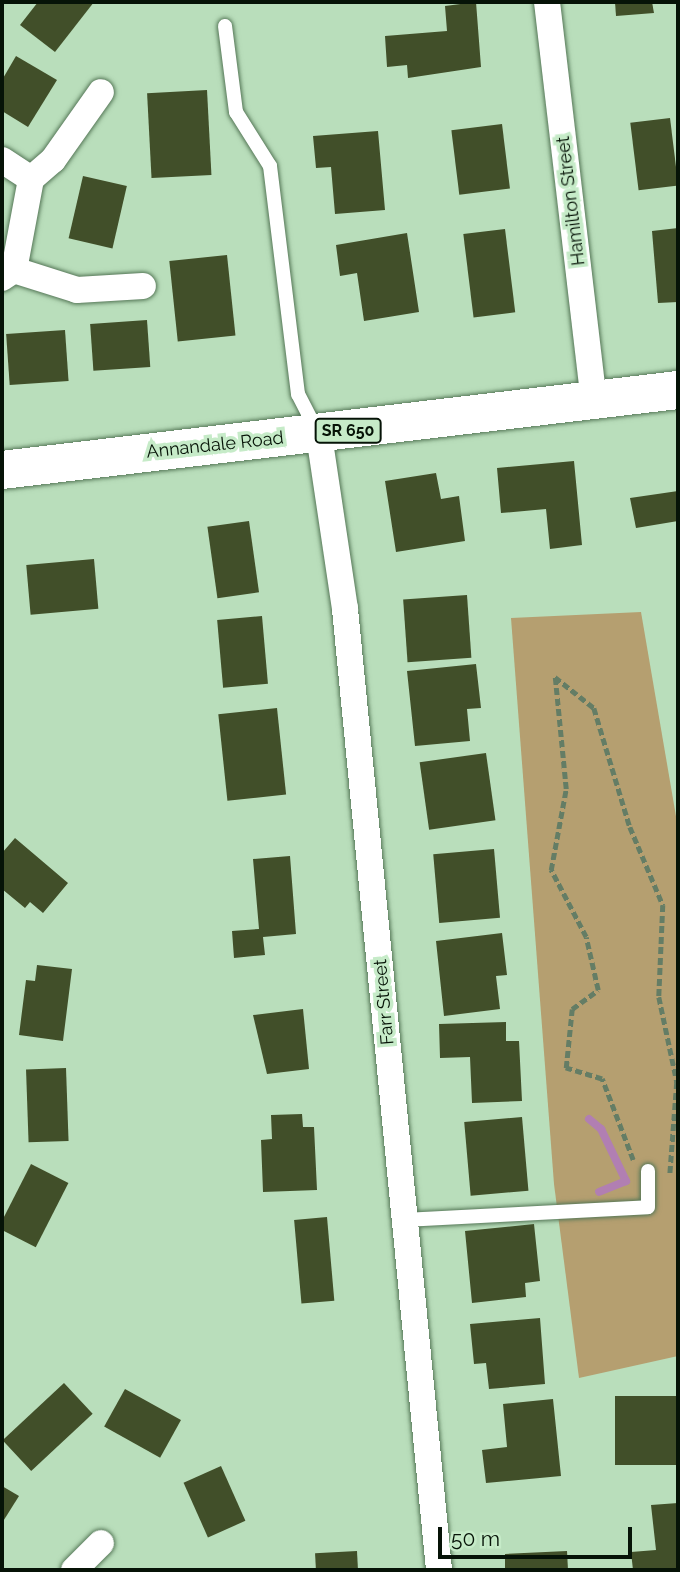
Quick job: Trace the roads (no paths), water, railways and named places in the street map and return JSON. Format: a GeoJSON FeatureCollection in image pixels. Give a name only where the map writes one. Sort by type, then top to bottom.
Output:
{"type":"FeatureCollection","features":[{"type":"Feature","properties":{"kind":"main road","name":"Annandale Road"},"geometry":{"type":"LineString","coordinates":[[2,470],[319,435],[678,390]]}},
{"type":"Feature","properties":{"kind":"street","name":"Hamilton Street"},"geometry":{"type":"LineString","coordinates":[[547,2],[594,400]]}},
{"type":"Feature","properties":{"kind":"street"},"geometry":{"type":"LineString","coordinates":[[101,92],[53,160],[31,179],[8,274],[77,290],[143,286]]}},
{"type":"Feature","properties":{"kind":"street"},"geometry":{"type":"LineString","coordinates":[[2,160],[31,179]]}},
{"type":"Feature","properties":{"kind":"street","name":"Farr Street"},"geometry":{"type":"LineString","coordinates":[[319,435],[345,609],[439,1570]]}},
{"type":"Feature","properties":{"kind":"street"},"geometry":{"type":"LineString","coordinates":[[74,1570],[101,1543]]}},
{"type":"Feature","properties":{"kind":"lane"},"geometry":{"type":"LineString","coordinates":[[225,26],[236,112],[270,166],[298,394],[319,435]]}},
{"type":"Feature","properties":{"kind":"lane"},"geometry":{"type":"LineString","coordinates":[[404,1220],[648,1207],[648,1171]]}},
{"type":"Feature","properties":{"kind":"waterway"},"geometry":{"type":"LineString","coordinates":[[589,1119],[601,1129],[626,1181],[599,1192]]}}]}
